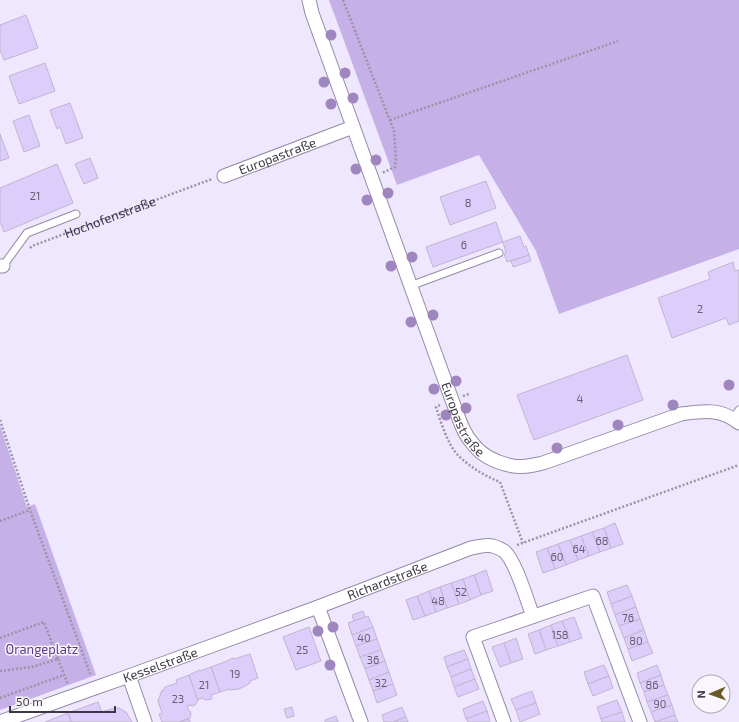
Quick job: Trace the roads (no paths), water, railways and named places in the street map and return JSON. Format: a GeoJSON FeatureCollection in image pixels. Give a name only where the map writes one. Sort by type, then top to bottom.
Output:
{"type":"FeatureCollection","features":[{"type":"Feature","properties":{"kind":"street","name":"Europastraße"},"geometry":{"type":"LineString","coordinates":[[309,0],[312,13],[410,286],[462,427],[473,445],[482,453],[495,460],[513,466],[528,466],[543,463],[681,414],[700,411],[719,412],[737,417]]}},
{"type":"Feature","properties":{"kind":"street","name":"Europastraße"},"geometry":{"type":"LineString","coordinates":[[224,176],[353,128]]}},
{"type":"Feature","properties":{"kind":"street","name":"Richardstraße"},"geometry":{"type":"LineString","coordinates":[[318,607],[471,548],[487,545],[494,546],[504,551],[511,560],[518,574],[533,616]]}},
{"type":"Feature","properties":{"kind":"street"},"geometry":{"type":"LineString","coordinates":[[504,722],[473,637],[593,596],[640,722]]}},
{"type":"Feature","properties":{"kind":"street","name":"Kesselstraße"},"geometry":{"type":"LineString","coordinates":[[0,722],[318,607]]}},
{"type":"Feature","properties":{"kind":"street"},"geometry":{"type":"LineString","coordinates":[[318,607],[361,722]]}},
{"type":"Feature","properties":{"kind":"street"},"geometry":{"type":"LineString","coordinates":[[129,676],[145,722]]}},
{"type":"Feature","properties":{"kind":"lane"},"geometry":{"type":"LineString","coordinates":[[1,266],[27,233],[76,214]]}},
{"type":"Feature","properties":{"kind":"lane"},"geometry":{"type":"LineString","coordinates":[[410,286],[499,253]]}},
{"type":"Feature","properties":{"kind":"park label","name":"Orangeplatz"},"geometry":{"type":"Point","coordinates":[42,649]}}]}
